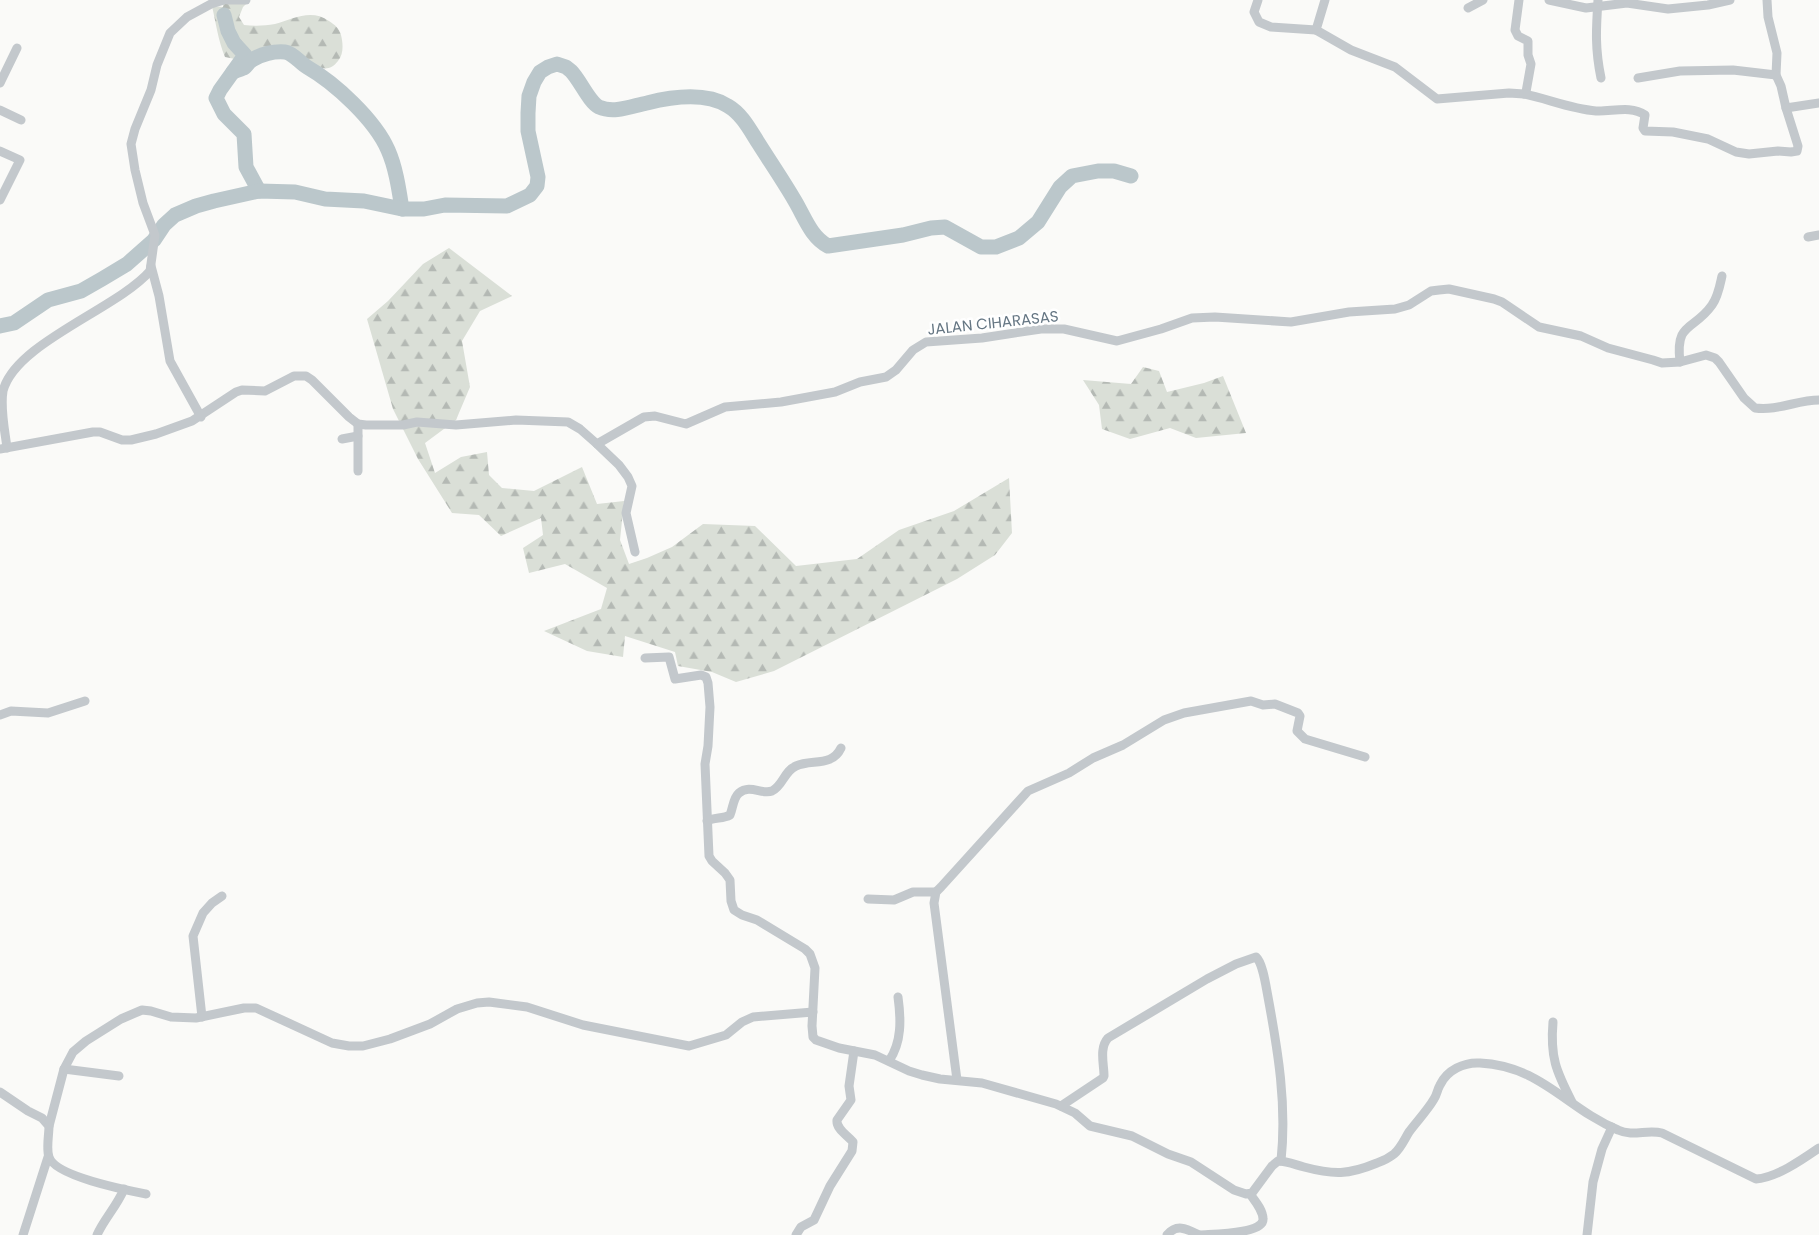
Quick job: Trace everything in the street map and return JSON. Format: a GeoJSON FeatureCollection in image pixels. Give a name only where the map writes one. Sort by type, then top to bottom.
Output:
{"type":"FeatureCollection","features":[{"type":"Feature","properties":{"kind":"street"},"geometry":{"type":"LineString","coordinates":[[201,416],[170,361],[159,296],[151,266],[155,235],[143,203],[131,144],[151,90],[157,65],[170,33],[187,17],[210,4],[226,0],[246,0]]}},
{"type":"Feature","properties":{"kind":"street"},"geometry":{"type":"LineString","coordinates":[[1258,0],[1254,12],[1259,22],[1271,27],[1316,30],[1351,50],[1395,67],[1437,99],[1524,94],[1589,110],[1639,112],[1645,115],[1643,128],[1645,131],[1673,132],[1708,139],[1736,152],[1749,154],[1778,151],[1791,152],[1797,151],[1798,146],[1776,76],[1777,53],[1768,17],[1767,0]]}},
{"type":"Feature","properties":{"kind":"street"},"geometry":{"type":"LineString","coordinates":[[1316,30],[1325,0]]}},
{"type":"Feature","properties":{"kind":"street"},"geometry":{"type":"LineString","coordinates":[[1468,8],[1482,0]]}},
{"type":"Feature","properties":{"kind":"street"},"geometry":{"type":"LineString","coordinates":[[1519,0],[1515,30],[1518,36],[1528,41],[1528,55],[1531,64],[1528,86],[1524,94]]}},
{"type":"Feature","properties":{"kind":"street"},"geometry":{"type":"LineString","coordinates":[[1549,0],[1586,8],[1598,4],[1627,3],[1668,9],[1708,5],[1730,0]]}},
{"type":"Feature","properties":{"kind":"street"},"geometry":{"type":"LineString","coordinates":[[1598,4],[1596,54],[1601,78]]}},
{"type":"Feature","properties":{"kind":"street"},"geometry":{"type":"LineString","coordinates":[[0,83],[17,48]]}},
{"type":"Feature","properties":{"kind":"street"},"geometry":{"type":"LineString","coordinates":[[1638,78],[1680,70],[1733,70],[1776,76]]}},
{"type":"Feature","properties":{"kind":"street"},"geometry":{"type":"LineString","coordinates":[[1786,108],[1819,102]]}},
{"type":"Feature","properties":{"kind":"street"},"geometry":{"type":"LineString","coordinates":[[0,110],[21,120]]}},
{"type":"Feature","properties":{"kind":"street"},"geometry":{"type":"LineString","coordinates":[[0,151],[20,160],[0,200]]}},
{"type":"Feature","properties":{"kind":"street"},"geometry":{"type":"LineString","coordinates":[[1808,237],[1819,235]]}},
{"type":"Feature","properties":{"kind":"street"},"geometry":{"type":"LineString","coordinates":[[151,266],[147,274],[132,287],[40,347],[22,361],[9,375],[2,396],[3,449],[93,432],[100,432],[122,440],[131,440],[171,429],[201,416],[236,392],[242,390],[265,392],[294,376],[306,376],[358,424],[379,426],[403,425],[417,422],[456,425],[510,420],[562,421],[574,424],[597,444],[628,477],[632,486],[626,514],[635,552]]}},
{"type":"Feature","properties":{"kind":"street"},"geometry":{"type":"LineString","coordinates":[[1680,362],[1679,346],[1682,332],[1712,306],[1722,276]]}},
{"type":"Feature","properties":{"kind":"street","name":"JALAN CIHARASAS"},"geometry":{"type":"LineString","coordinates":[[597,444],[644,417],[655,416],[686,424],[725,407],[790,400],[835,392],[860,382],[886,376],[896,370],[913,350],[926,342],[982,338],[1041,329],[1064,329],[1117,340],[1161,329],[1192,318],[1215,317],[1291,322],[1349,312],[1396,308],[1409,305],[1431,291],[1439,290],[1449,290],[1494,299],[1539,327],[1581,336],[1608,348],[1662,363],[1680,362],[1706,356],[1715,358],[1744,398],[1755,408],[1777,408],[1800,401],[1819,400]]}},
{"type":"Feature","properties":{"kind":"street"},"geometry":{"type":"LineString","coordinates":[[358,424],[358,471]]}},
{"type":"Feature","properties":{"kind":"street"},"geometry":{"type":"LineString","coordinates":[[342,439],[358,436]]}},
{"type":"Feature","properties":{"kind":"street"},"geometry":{"type":"LineString","coordinates":[[645,658],[669,657],[675,679],[701,675],[706,677],[710,724],[705,764],[709,856],[730,880],[731,901],[734,910],[757,920],[805,949],[810,954],[815,968],[812,1032],[816,1040],[875,1055],[922,1075],[940,1079],[982,1083],[1060,1106],[1075,1114],[1090,1126],[1132,1136],[1168,1154],[1197,1165],[1239,1192],[1250,1194]]}},
{"type":"Feature","properties":{"kind":"street"},"geometry":{"type":"LineString","coordinates":[[0,715],[11,711],[48,713],[85,701]]}},
{"type":"Feature","properties":{"kind":"street"},"geometry":{"type":"LineString","coordinates":[[957,1080],[934,903],[936,892],[1028,791],[1069,773],[1093,758],[1123,745],[1164,720],[1184,713],[1251,701],[1263,705],[1274,704],[1298,713],[1300,716],[1297,731],[1305,739],[1366,757]]}},
{"type":"Feature","properties":{"kind":"street"},"geometry":{"type":"LineString","coordinates":[[707,821],[730,815],[736,797],[740,793],[754,789],[761,792],[771,792],[788,771],[794,767],[831,760],[838,754],[841,748]]}},
{"type":"Feature","properties":{"kind":"street"},"geometry":{"type":"LineString","coordinates":[[868,899],[894,900],[913,892],[936,892]]}},
{"type":"Feature","properties":{"kind":"street"},"geometry":{"type":"LineString","coordinates":[[202,1017],[193,936],[203,913],[222,896]]}},
{"type":"Feature","properties":{"kind":"street"},"geometry":{"type":"LineString","coordinates":[[1060,1106],[1103,1078],[1102,1050],[1108,1038],[1207,979],[1236,964],[1256,957],[1260,960],[1266,987],[1281,1077],[1283,1140],[1281,1161]]}},
{"type":"Feature","properties":{"kind":"street"},"geometry":{"type":"LineString","coordinates":[[889,1061],[895,1052],[900,1032],[898,997]]}},
{"type":"Feature","properties":{"kind":"street"},"geometry":{"type":"LineString","coordinates":[[23,1235],[48,1157],[50,1126],[64,1069],[73,1052],[78,1047],[136,1012],[151,1011],[170,1017],[202,1017],[244,1008],[256,1008],[332,1043],[363,1046],[390,1039],[430,1024],[468,1005],[489,1002],[527,1007],[583,1025],[689,1046],[726,1035],[742,1022],[753,1017],[813,1012]]}},
{"type":"Feature","properties":{"kind":"street"},"geometry":{"type":"LineString","coordinates":[[1553,1022],[1554,1062],[1572,1104]]}},
{"type":"Feature","properties":{"kind":"street"},"geometry":{"type":"LineString","coordinates":[[796,1235],[801,1227],[814,1220],[830,1186],[853,1147],[853,1142],[836,1123],[851,1100],[849,1086],[854,1051]]}},
{"type":"Feature","properties":{"kind":"street"},"geometry":{"type":"LineString","coordinates":[[1250,1194],[1272,1166],[1281,1161],[1336,1174],[1350,1172],[1380,1162],[1395,1154],[1432,1104],[1439,1086],[1446,1075],[1464,1065],[1478,1062],[1506,1066],[1526,1072],[1549,1086],[1572,1104],[1612,1127],[1632,1134],[1650,1131],[1662,1133],[1756,1180],[1775,1174],[1800,1161],[1819,1148]]}},
{"type":"Feature","properties":{"kind":"street"},"geometry":{"type":"LineString","coordinates":[[64,1069],[118,1076]]}},
{"type":"Feature","properties":{"kind":"street"},"geometry":{"type":"LineString","coordinates":[[0,1092],[42,1118],[50,1126]]}},
{"type":"Feature","properties":{"kind":"street"},"geometry":{"type":"LineString","coordinates":[[1587,1235],[1593,1182],[1602,1149],[1612,1127]]}},
{"type":"Feature","properties":{"kind":"street"},"geometry":{"type":"LineString","coordinates":[[48,1157],[56,1167],[82,1178],[146,1194]]}},
{"type":"Feature","properties":{"kind":"street"},"geometry":{"type":"LineString","coordinates":[[97,1235],[124,1189]]}},
{"type":"Feature","properties":{"kind":"street"},"geometry":{"type":"LineString","coordinates":[[1168,1235],[1173,1229],[1181,1227],[1200,1235],[1251,1230],[1260,1226],[1263,1218],[1250,1194]]}},
{"type":"Feature","properties":{"kind":"green space"},"geometry":{"type":"Polygon","coordinates":[[[250,0],[243,7],[239,17],[244,25],[271,25],[295,17],[309,15],[316,15],[329,21],[339,30],[341,35],[342,48],[338,61],[330,68],[321,68],[291,50],[279,47],[266,47],[251,55],[235,59],[225,57],[212,6],[223,7],[223,2],[250,0]]]}},
{"type":"Feature","properties":{"kind":"green space"},"geometry":{"type":"Polygon","coordinates":[[[449,248],[512,296],[480,311],[462,341],[470,387],[456,420],[425,443],[435,473],[461,457],[487,452],[489,475],[502,488],[534,491],[582,467],[597,504],[624,501],[620,540],[629,564],[672,547],[703,524],[755,526],[796,566],[857,559],[899,530],[954,511],[1009,478],[1012,533],[995,555],[957,579],[774,671],[736,682],[712,672],[678,666],[675,652],[625,636],[623,657],[587,651],[544,631],[601,609],[607,588],[565,564],[529,573],[523,548],[543,535],[541,518],[501,536],[479,515],[452,513],[418,459],[393,409],[367,319],[388,301],[423,264],[449,248]]]}},
{"type":"Feature","properties":{"kind":"green space"},"geometry":{"type":"Polygon","coordinates":[[[1143,367],[1159,371],[1167,392],[1204,383],[1223,376],[1246,433],[1196,438],[1170,428],[1130,439],[1102,429],[1099,405],[1083,380],[1131,384],[1143,367]]]}},
{"type":"Feature","properties":{"kind":"waterway"},"geometry":{"type":"LineString","coordinates":[[224,15],[228,31],[234,43],[245,55],[216,98],[224,114],[244,134],[246,167],[259,191]]}},
{"type":"Feature","properties":{"kind":"waterway"},"geometry":{"type":"LineString","coordinates":[[233,72],[244,68],[259,56],[285,52],[291,54],[330,82],[353,103],[382,138],[393,164],[402,209]]}},
{"type":"Feature","properties":{"kind":"waterway"},"geometry":{"type":"LineString","coordinates":[[0,326],[14,323],[48,300],[81,291],[102,279],[127,264],[154,240],[164,225],[175,215],[214,201],[259,191],[295,192],[325,199],[364,201],[402,209],[424,209],[445,205],[507,206],[530,195],[537,186],[538,177],[528,131],[529,96],[540,72],[557,64],[571,71],[592,101],[605,109],[623,109],[656,101],[688,97],[709,99],[733,109],[749,128],[817,238],[828,246],[945,227],[981,247],[996,247],[1019,238],[1038,222],[1060,187],[1072,176],[1098,171],[1114,171],[1131,176]]}}]}
